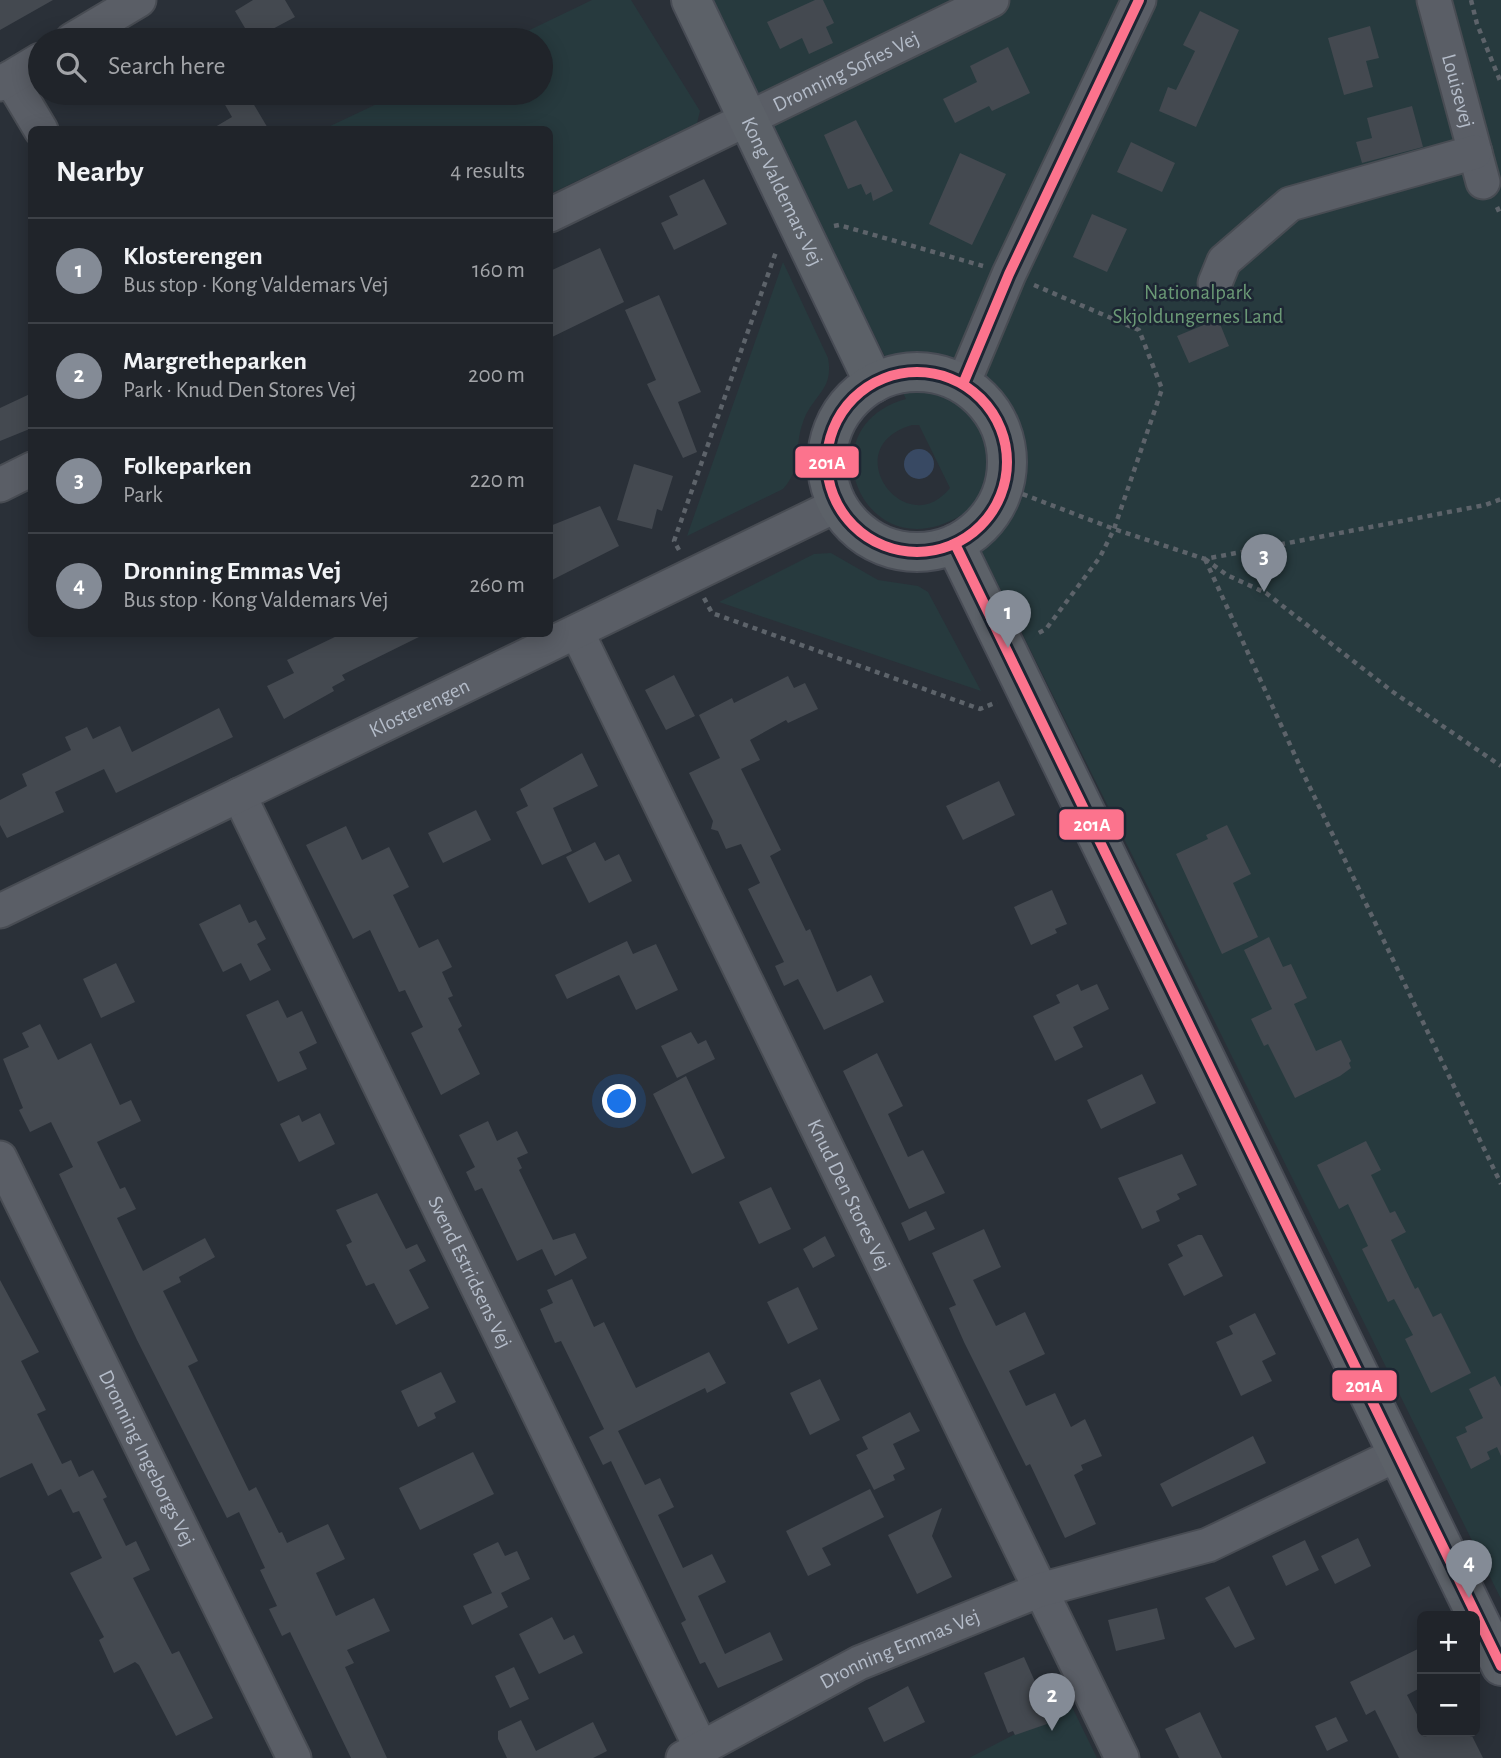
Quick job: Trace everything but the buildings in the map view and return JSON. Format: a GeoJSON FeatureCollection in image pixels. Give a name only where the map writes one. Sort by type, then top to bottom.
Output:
{"type":"FeatureCollection","features":[{"type":"Feature","properties":{"kind":"main road","name":"Kong Valdemars Vej"},"geometry":{"type":"LineString","coordinates":[[691,0],[747,118],[790,244],[874,383]]}},
{"type":"Feature","properties":{"kind":"main road"},"geometry":{"type":"LineString","coordinates":[[919,372],[942,375],[963,384],[986,404],[1002,429],[1008,458],[1004,488],[985,521],[956,544],[929,552],[902,552],[876,543],[854,527],[837,505],[828,478],[830,441],[835,423],[852,400],[874,383],[896,375],[919,372]]}},
{"type":"Feature","properties":{"kind":"main road"},"geometry":{"type":"LineString","coordinates":[[956,544],[1501,1666]]}},
{"type":"Feature","properties":{"kind":"street"},"geometry":{"type":"LineString","coordinates":[[92,28],[139,0]]}},
{"type":"Feature","properties":{"kind":"street","name":"Dronning Sofies Vej"},"geometry":{"type":"LineString","coordinates":[[553,214],[992,0]]}},
{"type":"Feature","properties":{"kind":"street"},"geometry":{"type":"LineString","coordinates":[[963,384],[1009,274],[1139,0]]}},
{"type":"Feature","properties":{"kind":"street","name":"Louisevej"},"geometry":{"type":"LineString","coordinates":[[1215,283],[1224,261],[1290,204],[1479,167],[1434,0]]}},
{"type":"Feature","properties":{"kind":"street"},"geometry":{"type":"LineString","coordinates":[[28,67],[5,81],[38,126]]}},
{"type":"Feature","properties":{"kind":"street"},"geometry":{"type":"LineString","coordinates":[[0,485],[28,471]]}},
{"type":"Feature","properties":{"kind":"street","name":"Klosterengen"},"geometry":{"type":"LineString","coordinates":[[0,911],[837,505]]}},
{"type":"Feature","properties":{"kind":"street","name":"Knud Den Stores Vej"},"geometry":{"type":"LineString","coordinates":[[577,632],[1122,1758]]}},
{"type":"Feature","properties":{"kind":"street","name":"Svend Estridsens Vej"},"geometry":{"type":"LineString","coordinates":[[239,795],[692,1753]]}},
{"type":"Feature","properties":{"kind":"street","name":"Dronning Ingeborgs Vej"},"geometry":{"type":"LineString","coordinates":[[0,1158],[294,1758]]}},
{"type":"Feature","properties":{"kind":"street","name":"Dronning Emmas Vej"},"geometry":{"type":"LineString","coordinates":[[692,1753],[859,1663],[1040,1590],[1208,1545],[1398,1454]]}},
{"type":"Feature","properties":{"kind":"path"},"geometry":{"type":"LineString","coordinates":[[1471,0],[1477,24],[1501,83]]}},
{"type":"Feature","properties":{"kind":"path"},"geometry":{"type":"LineString","coordinates":[[790,244],[839,225],[1009,274],[1139,330],[1162,389],[1114,529],[1100,557],[1046,629],[1008,648]]}},
{"type":"Feature","properties":{"kind":"path"},"geometry":{"type":"LineString","coordinates":[[1004,488],[1205,559],[1227,575],[1266,593],[1393,692],[1501,766]]}},
{"type":"Feature","properties":{"kind":"path"},"geometry":{"type":"LineString","coordinates":[[1205,559],[1485,505],[1501,499]]}},
{"type":"Feature","properties":{"kind":"path"},"geometry":{"type":"LineString","coordinates":[[1205,559],[1303,773],[1501,1184]]}},
{"type":"Feature","properties":{"kind":"green space"},"geometry":{"type":"Polygon","coordinates":[[[592,0],[631,0],[700,111],[697,123],[553,193],[553,126],[330,126],[375,105],[553,105],[553,28],[534,28],[592,0]]]}},
{"type":"Feature","properties":{"kind":"green space","name":"Nationalpark Skjoldungernes Land"},"geometry":{"type":"Polygon","coordinates":[[[708,0],[1501,0],[1501,1599],[963,514],[928,528],[898,526],[875,512],[859,490],[853,464],[858,438],[875,415],[906,399],[708,0]],[[912,425],[890,436],[879,452],[878,469],[885,486],[898,498],[914,505],[932,502],[950,488],[919,425],[912,425]]]}},
{"type":"Feature","properties":{"kind":"green space"},"geometry":{"type":"Polygon","coordinates":[[[783,262],[828,358],[828,378],[803,422],[793,473],[783,489],[687,536],[783,262]]]}},
{"type":"Feature","properties":{"kind":"green space"},"geometry":{"type":"Polygon","coordinates":[[[831,553],[878,580],[918,586],[928,592],[981,691],[719,602],[814,554],[831,553]]]}},
{"type":"Feature","properties":{"kind":"green space"},"geometry":{"type":"Polygon","coordinates":[[[1071,1705],[1097,1758],[969,1758],[1071,1705]]]}},
{"type":"Feature","properties":{"kind":"water"},"geometry":{"type":"Polygon","coordinates":[[[919,449],[925,450],[933,458],[933,470],[925,478],[919,479],[913,478],[905,470],[904,464],[905,458],[913,450],[919,449]]]}},
{"type":"Feature","properties":{"kind":"transit line","name":"201A"},"geometry":{"type":"LineString","coordinates":[[963,384],[1009,274],[1139,0]]}},
{"type":"Feature","properties":{"kind":"transit line","name":"201A"},"geometry":{"type":"LineString","coordinates":[[917,372],[951,379],[981,398],[1000,428],[1007,462],[1000,496],[981,526],[951,545],[917,552],[883,545],[853,526],[834,496],[827,462],[834,428],[853,398],[883,379],[917,372]]}},
{"type":"Feature","properties":{"kind":"transit line","name":"201A"},"geometry":{"type":"LineString","coordinates":[[955,544],[1501,1666]]}},
{"type":"Feature","properties":{"kind":"place","name":"Folkeparken"},"geometry":{"type":"Point","coordinates":[1264,592]}},
{"type":"Feature","properties":{"kind":"place","name":"Klosterengen"},"geometry":{"type":"Point","coordinates":[1008,648]}},
{"type":"Feature","properties":{"kind":"place","name":"Dronning Emmas Vej"},"geometry":{"type":"Point","coordinates":[1469,1598]}},
{"type":"Feature","properties":{"kind":"place","name":"Margretheparken"},"geometry":{"type":"Point","coordinates":[1052,1731]}}]}
